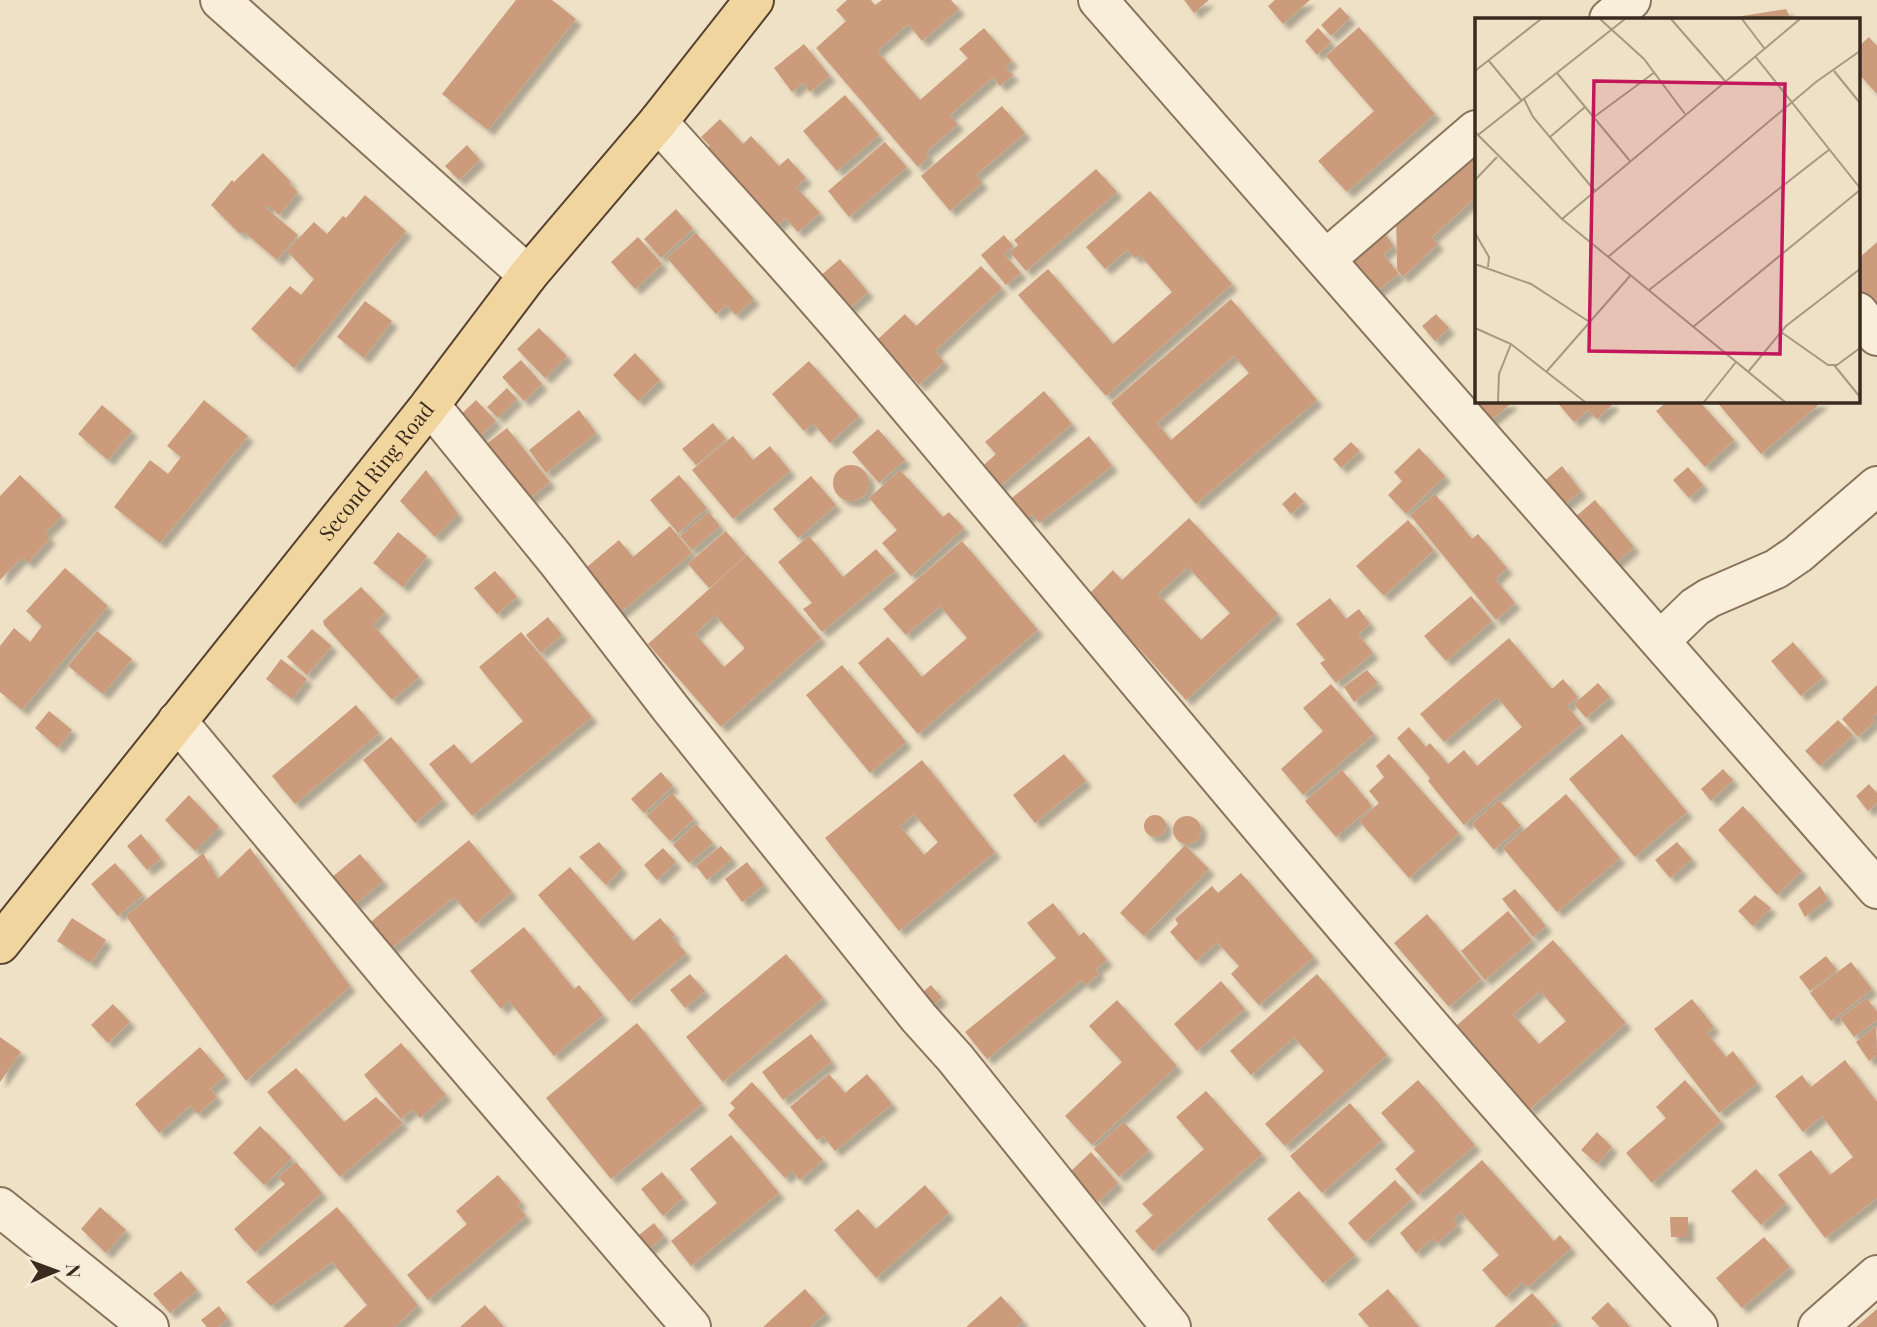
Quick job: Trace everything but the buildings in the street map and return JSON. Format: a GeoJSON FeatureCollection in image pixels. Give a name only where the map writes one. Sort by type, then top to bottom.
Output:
{"type":"FeatureCollection","features":[{"type":"Feature","properties":{"kind":"main road","name":"Second Ring Road"},"geometry":{"type":"LineString","coordinates":[[0,944],[430,405],[528,275],[658,122],[754,0]]}},
{"type":"Feature","properties":{"kind":"street"},"geometry":{"type":"LineString","coordinates":[[220,0],[528,275]]}},
{"type":"Feature","properties":{"kind":"street"},"geometry":{"type":"LineString","coordinates":[[1115,6],[1326,259],[1877,889]]}},
{"type":"Feature","properties":{"kind":"street"},"geometry":{"type":"LineString","coordinates":[[658,122],[858,347],[1428,1024],[1587,1207],[1698,1327]]}},
{"type":"Feature","properties":{"kind":"street"},"geometry":{"type":"LineString","coordinates":[[1326,259],[1475,131]]}},
{"type":"Feature","properties":{"kind":"street"},"geometry":{"type":"LineString","coordinates":[[1860,315],[1877,336]]}},
{"type":"Feature","properties":{"kind":"street"},"geometry":{"type":"LineString","coordinates":[[430,405],[919,1018],[955,1058],[1171,1327]]}},
{"type":"Feature","properties":{"kind":"street"},"geometry":{"type":"LineString","coordinates":[[1661,640],[1695,607],[1709,598],[1776,569],[1798,554],[1877,485]]}},
{"type":"Feature","properties":{"kind":"street"},"geometry":{"type":"LineString","coordinates":[[177,722],[391,978],[691,1327]]}},
{"type":"Feature","properties":{"kind":"street"},"geometry":{"type":"LineString","coordinates":[[0,1207],[149,1327]]}},
{"type":"Feature","properties":{"kind":"street"},"geometry":{"type":"LineString","coordinates":[[1818,1327],[1877,1275]]}}]}
